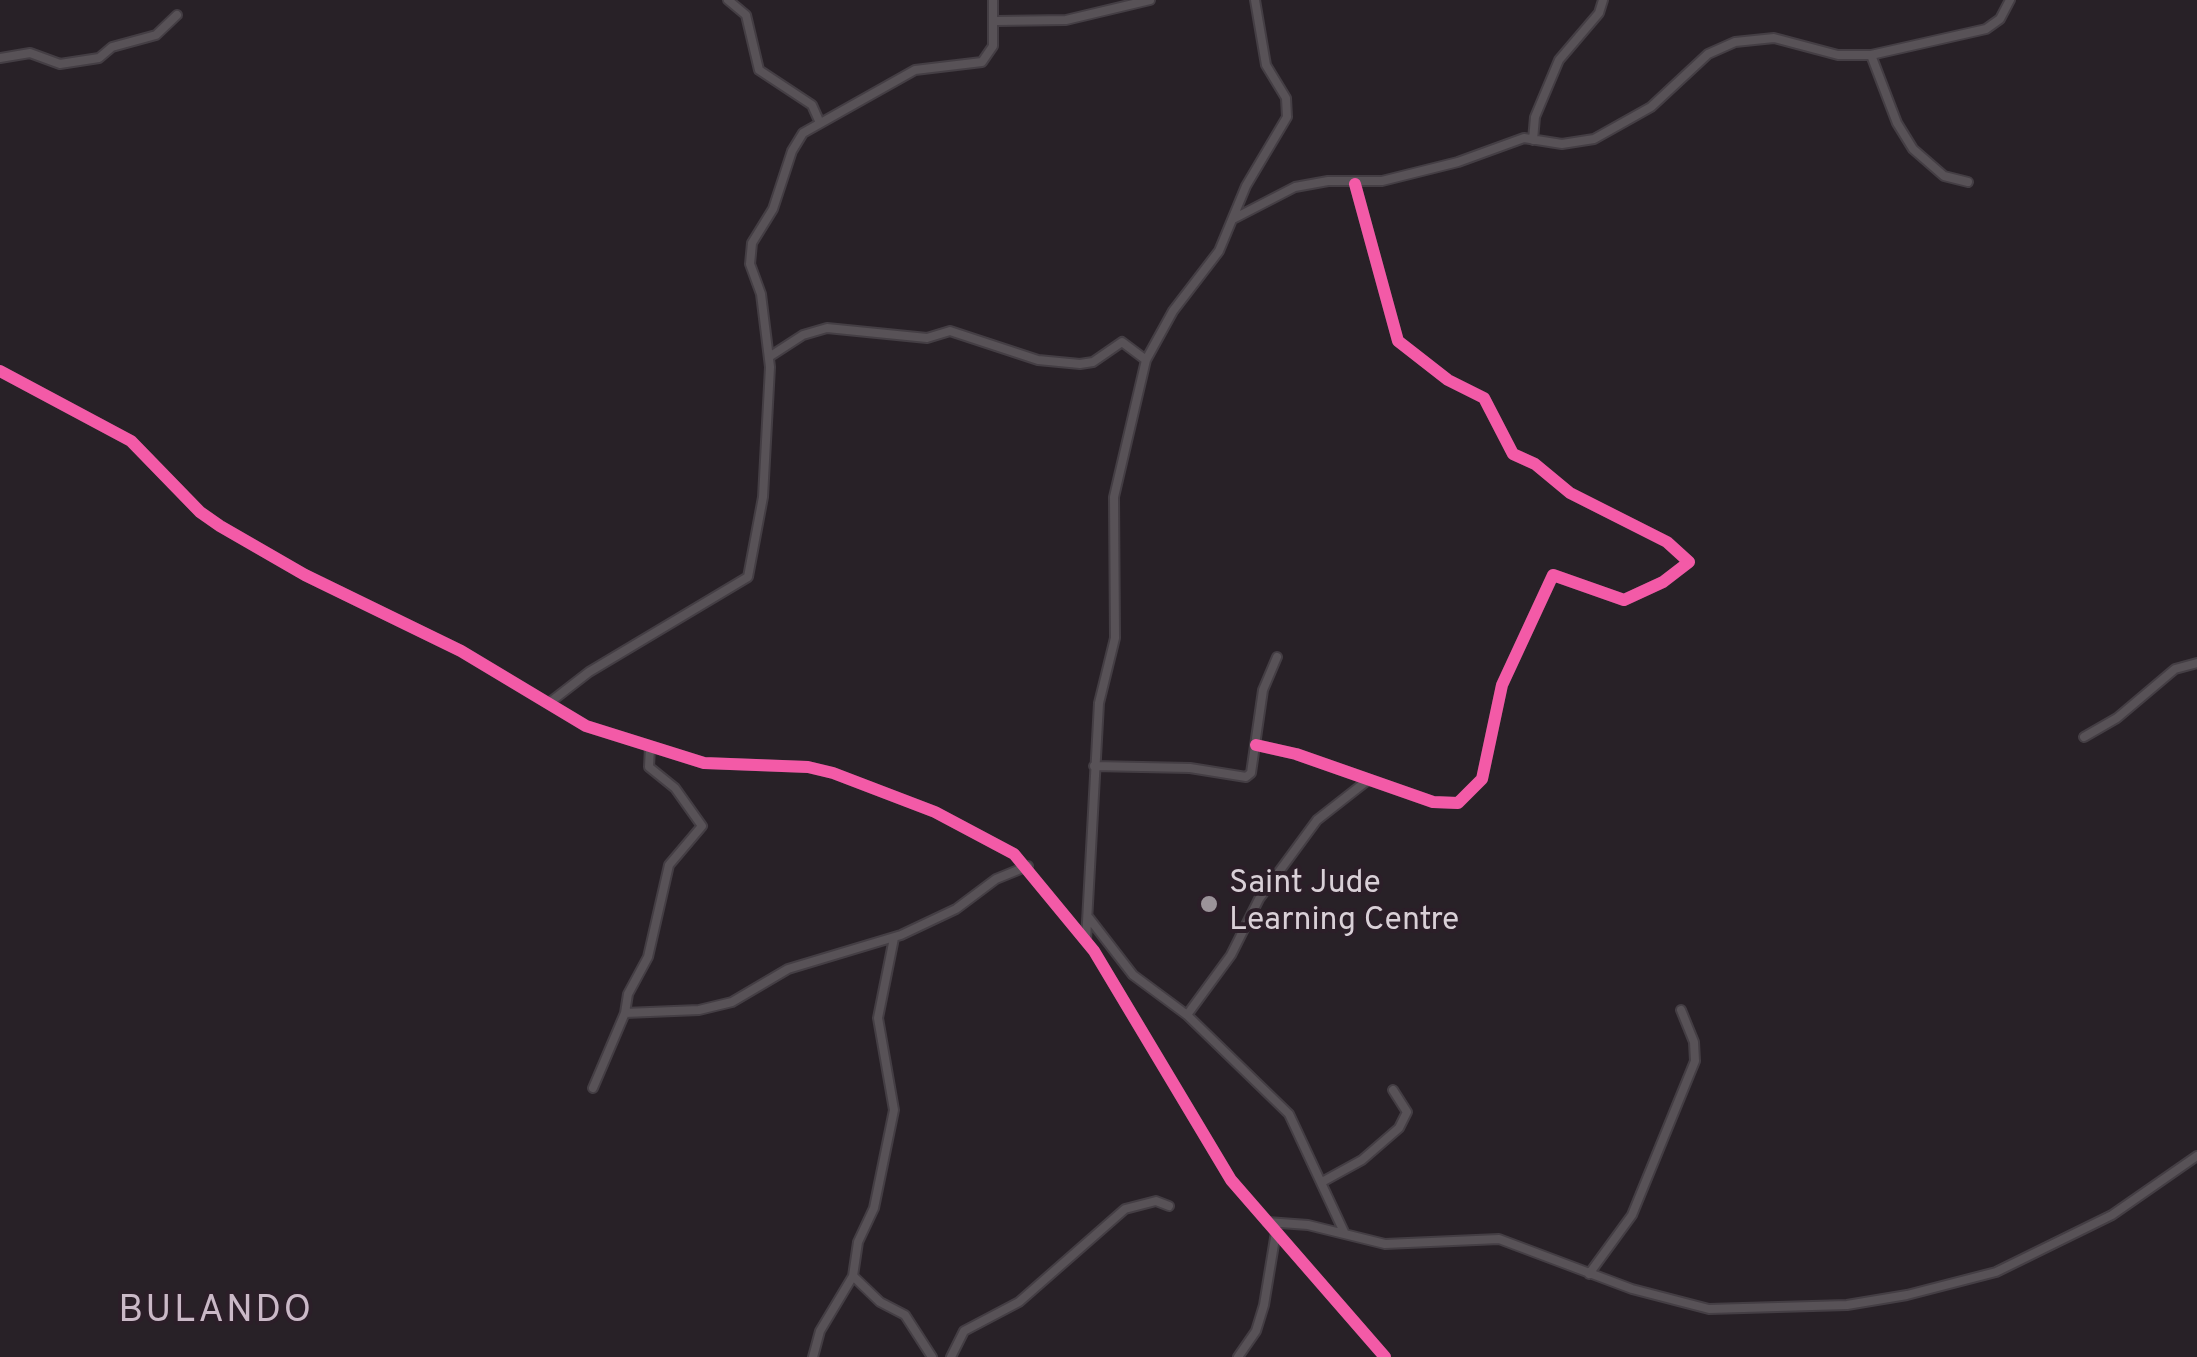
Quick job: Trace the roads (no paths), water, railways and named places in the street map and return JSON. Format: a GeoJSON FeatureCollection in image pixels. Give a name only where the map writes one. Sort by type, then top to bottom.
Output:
{"type":"FeatureCollection","features":[{"type":"Feature","properties":{"kind":"street"},"geometry":{"type":"LineString","coordinates":[[728,0],[746,15],[759,70],[812,105],[820,123]]}},
{"type":"Feature","properties":{"kind":"street"},"geometry":{"type":"LineString","coordinates":[[549,704],[589,672],[748,577],[764,497],[769,357],[761,294],[750,252],[773,209],[797,140],[914,70],[982,62],[993,46],[993,0]]}},
{"type":"Feature","properties":{"kind":"street"},"geometry":{"type":"LineString","coordinates":[[996,21],[1066,20],[1150,0]]}},
{"type":"Feature","properties":{"kind":"street"},"geometry":{"type":"LineString","coordinates":[[1086,940],[1100,703],[1115,638],[1114,496],[1146,360],[1173,311],[1219,252],[1257,166],[1282,130],[1289,104],[1266,65],[1255,0]]}},
{"type":"Feature","properties":{"kind":"street"},"geometry":{"type":"LineString","coordinates":[[1532,140],[1535,117],[1559,60],[1599,13],[1604,0]]}},
{"type":"Feature","properties":{"kind":"street"},"geometry":{"type":"LineString","coordinates":[[1235,218],[1295,187],[1328,181],[1355,184],[1434,169],[1497,145],[1532,140],[1562,144],[1594,140],[1651,107],[1708,54],[1735,42],[1774,38],[1838,55],[1870,54],[1986,29],[2000,19],[2010,0]]}},
{"type":"Feature","properties":{"kind":"street"},"geometry":{"type":"LineString","coordinates":[[0,58],[30,53],[60,64],[98,58],[112,47],[156,35],[177,15]]}},
{"type":"Feature","properties":{"kind":"street"},"geometry":{"type":"LineString","coordinates":[[1870,54],[1897,124],[1913,150],[1935,170],[1968,182]]}},
{"type":"Feature","properties":{"kind":"street"},"geometry":{"type":"LineString","coordinates":[[1256,745],[1432,802],[1464,800],[1482,779],[1502,686],[1554,575],[1624,600],[1664,582],[1689,562],[1667,542],[1570,493],[1535,464],[1513,454],[1484,398],[1448,380],[1398,341],[1355,184]]}},
{"type":"Feature","properties":{"kind":"street"},"geometry":{"type":"LineString","coordinates":[[769,357],[803,335],[828,328],[926,338],[950,332],[1038,360],[1080,364],[1122,342],[1146,360]]}},
{"type":"Feature","properties":{"kind":"street"},"geometry":{"type":"LineString","coordinates":[[0,372],[132,441],[200,512],[220,526],[305,575],[461,651],[586,726],[704,763],[808,767],[847,777],[935,812],[999,844],[1028,866],[1086,940],[1231,1180],[1384,1357]]}},
{"type":"Feature","properties":{"kind":"street"},"geometry":{"type":"LineString","coordinates":[[1094,766],[1190,768],[1240,778],[1251,773],[1263,690],[1277,657]]}},
{"type":"Feature","properties":{"kind":"street"},"geometry":{"type":"LineString","coordinates":[[2084,737],[2116,718],[2175,668],[2197,662]]}},
{"type":"Feature","properties":{"kind":"street"},"geometry":{"type":"LineString","coordinates":[[594,1088],[625,1013],[628,994],[648,957],[669,865],[702,826],[675,788],[649,766],[650,747]]}},
{"type":"Feature","properties":{"kind":"street"},"geometry":{"type":"LineString","coordinates":[[1187,1015],[1232,955],[1259,899],[1317,820],[1369,780]]}},
{"type":"Feature","properties":{"kind":"street"},"geometry":{"type":"LineString","coordinates":[[625,1013],[699,1010],[732,1002],[788,969],[894,938],[956,909],[996,880],[1028,866]]}},
{"type":"Feature","properties":{"kind":"street"},"geometry":{"type":"LineString","coordinates":[[1090,918],[1134,976],[1187,1015],[1288,1114],[1344,1232]]}},
{"type":"Feature","properties":{"kind":"street"},"geometry":{"type":"LineString","coordinates":[[812,1357],[820,1331],[853,1276],[858,1242],[874,1208],[894,1110],[878,1018],[894,938]]}},
{"type":"Feature","properties":{"kind":"street"},"geometry":{"type":"LineString","coordinates":[[1589,1274],[1632,1215],[1695,1061],[1694,1042],[1680,1010]]}},
{"type":"Feature","properties":{"kind":"street"},"geometry":{"type":"LineString","coordinates":[[1322,1182],[1362,1160],[1400,1128],[1407,1112],[1392,1090]]}},
{"type":"Feature","properties":{"kind":"street"},"geometry":{"type":"LineString","coordinates":[[1266,1222],[1344,1232],[1385,1244],[1499,1239],[1589,1274],[1709,1309],[1846,1305],[1907,1296],[1996,1272],[2066,1241],[2112,1215],[2197,1156]]}},
{"type":"Feature","properties":{"kind":"street"},"geometry":{"type":"LineString","coordinates":[[951,1357],[964,1330],[1018,1302],[1125,1208],[1156,1201],[1169,1206]]}},
{"type":"Feature","properties":{"kind":"street"},"geometry":{"type":"LineString","coordinates":[[1238,1357],[1256,1330],[1264,1306],[1276,1232]]}},
{"type":"Feature","properties":{"kind":"street"},"geometry":{"type":"LineString","coordinates":[[853,1276],[880,1302],[905,1315],[932,1357]]}},
{"type":"Feature","properties":{"kind":"place","name":"Saint Jude Learning Centre"},"geometry":{"type":"Point","coordinates":[1209,904]}},
{"type":"Feature","properties":{"kind":"district","name":"BULANDO"},"geometry":{"type":"Point","coordinates":[216,1313]}}]}
